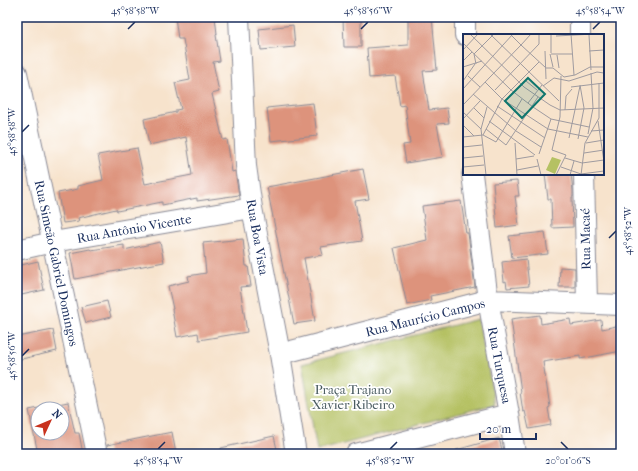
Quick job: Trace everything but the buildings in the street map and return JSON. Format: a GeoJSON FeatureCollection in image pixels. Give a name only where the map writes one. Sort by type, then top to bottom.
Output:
{"type":"FeatureCollection","features":[{"type":"Feature","properties":{"kind":"street","name":"Rua Boa Vista"},"geometry":{"type":"LineString","coordinates":[[239,17],[246,166],[252,208],[280,354],[296,454]]}},
{"type":"Feature","properties":{"kind":"street"},"geometry":{"type":"LineString","coordinates":[[465,17],[465,34]]}},
{"type":"Feature","properties":{"kind":"street","name":"Rua Simeão Gabriel Domingos"},"geometry":{"type":"LineString","coordinates":[[17,73],[97,454]]}},
{"type":"Feature","properties":{"kind":"street","name":"Rua Turquesa"},"geometry":{"type":"LineString","coordinates":[[472,175],[488,300],[515,454]]}},
{"type":"Feature","properties":{"kind":"street","name":"Rua Macaé"},"geometry":{"type":"LineString","coordinates":[[584,175],[587,304]]}},
{"type":"Feature","properties":{"kind":"street","name":"Rua Antônio Vicente"},"geometry":{"type":"LineString","coordinates":[[17,250],[53,242],[252,208]]}},
{"type":"Feature","properties":{"kind":"street","name":"Rua Maurício Campos"},"geometry":{"type":"LineString","coordinates":[[280,354],[488,300],[621,304]]}},
{"type":"Feature","properties":{"kind":"street"},"geometry":{"type":"LineString","coordinates":[[356,454],[509,414]]}},
{"type":"Feature","properties":{"kind":"green space","name":"Praça Trajano Xavier Ribeiro"},"geometry":{"type":"Polygon","coordinates":[[[478,319],[495,404],[317,451],[302,364],[478,319]]]}}]}
